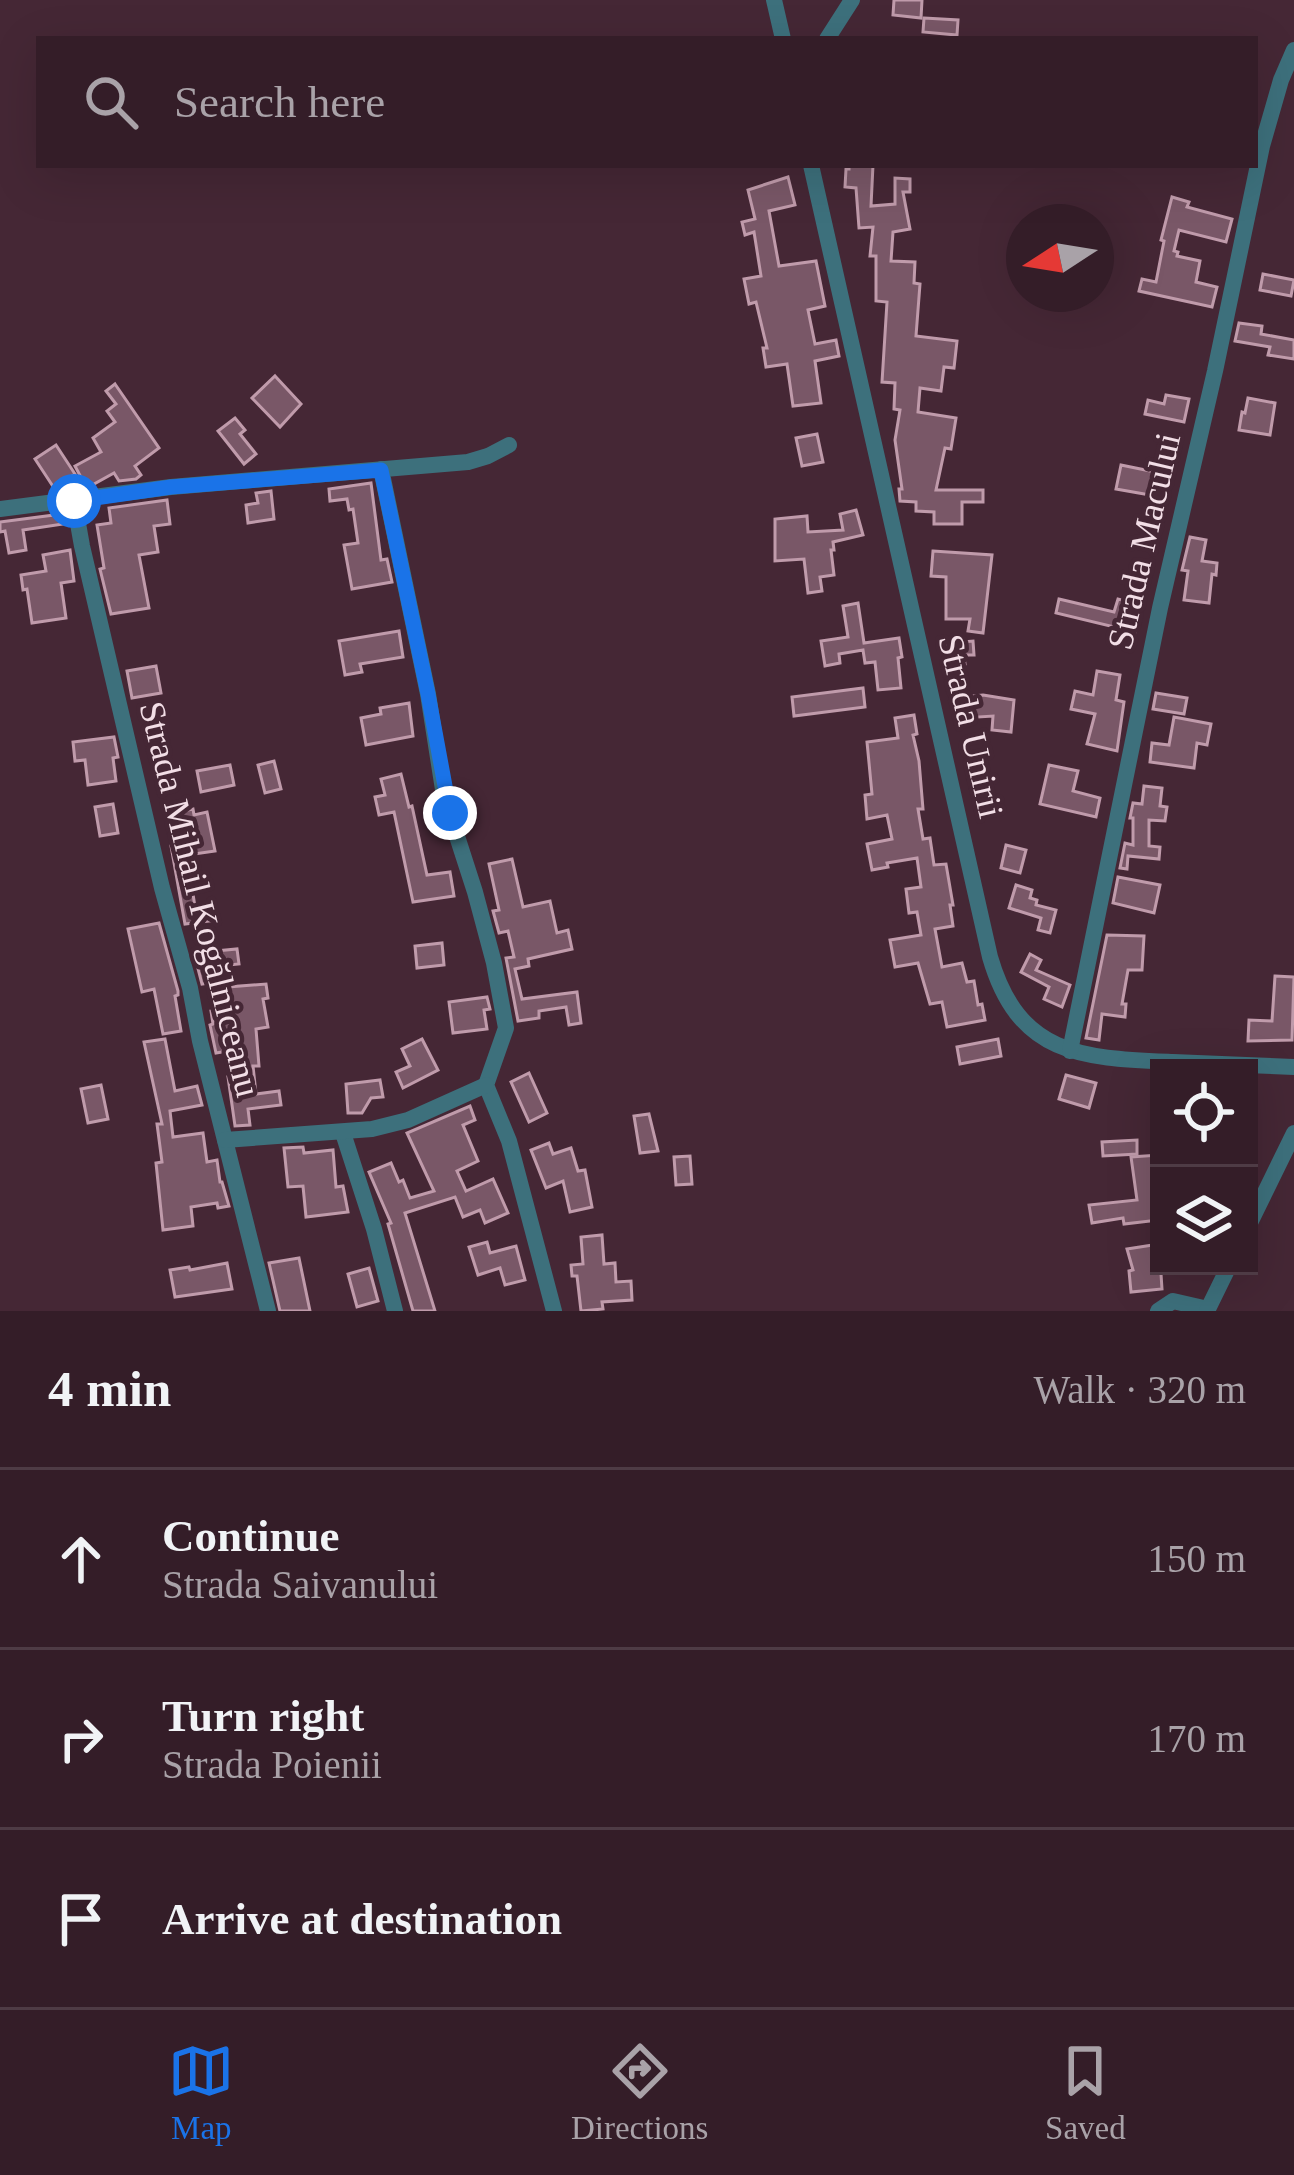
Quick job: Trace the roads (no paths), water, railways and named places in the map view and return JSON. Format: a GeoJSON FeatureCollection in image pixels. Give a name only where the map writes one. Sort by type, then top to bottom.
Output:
{"type":"FeatureCollection","features":[{"type":"Feature","properties":{"kind":"street"},"geometry":{"type":"LineString","coordinates":[[774,0],[782,36]]}},
{"type":"Feature","properties":{"kind":"street"},"geometry":{"type":"LineString","coordinates":[[829,36],[852,0]]}},
{"type":"Feature","properties":{"kind":"street","name":"Strada Macului"},"geometry":{"type":"LineString","coordinates":[[1258,166],[1273,105],[1294,50]]}},
{"type":"Feature","properties":{"kind":"street","name":"Strada Unirii"},"geometry":{"type":"LineString","coordinates":[[812,168],[996,978],[1005,998],[1044,1038],[1097,1058],[1294,1067]]}},
{"type":"Feature","properties":{"kind":"street","name":"Strada Macului"},"geometry":{"type":"LineString","coordinates":[[1070,1051],[1160,608],[1258,168]]}},
{"type":"Feature","properties":{"kind":"street"},"geometry":{"type":"LineString","coordinates":[[0,509],[171,487],[468,462],[509,445]]}},
{"type":"Feature","properties":{"kind":"street"},"geometry":{"type":"LineString","coordinates":[[381,470],[445,796],[476,892],[506,1028],[486,1085],[509,1141],[554,1311]]}},
{"type":"Feature","properties":{"kind":"street","name":"Strada Mihail Kogălniceanu"},"geometry":{"type":"LineString","coordinates":[[74,501],[162,888],[268,1311]]}},
{"type":"Feature","properties":{"kind":"street"},"geometry":{"type":"LineString","coordinates":[[225,1140],[372,1129],[408,1120],[486,1085]]}},
{"type":"Feature","properties":{"kind":"street"},"geometry":{"type":"LineString","coordinates":[[343,1133],[395,1311]]}},
{"type":"Feature","properties":{"kind":"street"},"geometry":{"type":"LineString","coordinates":[[1258,1207],[1294,1133]]}},
{"type":"Feature","properties":{"kind":"street"},"geometry":{"type":"LineString","coordinates":[[1158,1311],[1173,1301],[1208,1310],[1225,1275]]}}]}
